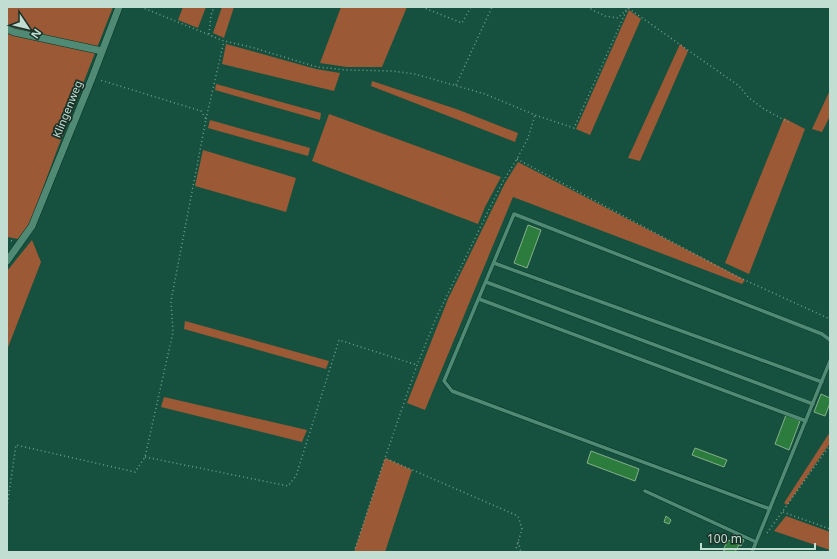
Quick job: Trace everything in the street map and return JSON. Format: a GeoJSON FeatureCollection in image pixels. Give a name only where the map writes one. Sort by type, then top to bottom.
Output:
{"type":"FeatureCollection","features":[{"type":"Feature","properties":{"kind":"street","name":"Klingenweg"},"geometry":{"type":"LineString","coordinates":[[7,261],[32,226],[119,7]]}},
{"type":"Feature","properties":{"kind":"street"},"geometry":{"type":"LineString","coordinates":[[7,29],[14,32],[102,51]]}},
{"type":"Feature","properties":{"kind":"lane"},"geometry":{"type":"LineString","coordinates":[[770,509],[452,391],[444,381],[514,214],[822,334],[830,340]]}},
{"type":"Feature","properties":{"kind":"lane"},"geometry":{"type":"LineString","coordinates":[[494,263],[822,382]]}},
{"type":"Feature","properties":{"kind":"lane"},"geometry":{"type":"LineString","coordinates":[[486,282],[813,404]]}},
{"type":"Feature","properties":{"kind":"lane"},"geometry":{"type":"LineString","coordinates":[[479,299],[806,421]]}},
{"type":"Feature","properties":{"kind":"lane"},"geometry":{"type":"LineString","coordinates":[[752,552],[830,361]]}},
{"type":"Feature","properties":{"kind":"lane"},"geometry":{"type":"LineString","coordinates":[[645,491],[756,542]]}},
{"type":"Feature","properties":{"kind":"path"},"geometry":{"type":"LineString","coordinates":[[141,7],[224,41],[251,47],[317,67],[347,70],[392,70],[415,74],[485,94],[535,115],[574,128],[628,7]]}},
{"type":"Feature","properties":{"kind":"path"},"geometry":{"type":"LineString","coordinates":[[209,35],[211,15],[214,7]]}},
{"type":"Feature","properties":{"kind":"path"},"geometry":{"type":"LineString","coordinates":[[422,7],[462,23],[471,7]]}},
{"type":"Feature","properties":{"kind":"path"},"geometry":{"type":"LineString","coordinates":[[456,86],[492,7]]}},
{"type":"Feature","properties":{"kind":"path"},"geometry":{"type":"LineString","coordinates":[[587,7],[606,16],[618,18],[628,7]]}},
{"type":"Feature","properties":{"kind":"path"},"geometry":{"type":"LineString","coordinates":[[628,7],[739,86],[750,98],[764,109],[790,122]]}},
{"type":"Feature","properties":{"kind":"path"},"geometry":{"type":"LineString","coordinates":[[7,507],[16,445],[135,472],[145,458],[173,332],[171,301],[206,119],[224,41]]}},
{"type":"Feature","properties":{"kind":"path"},"geometry":{"type":"LineString","coordinates":[[92,78],[201,111],[206,119]]}},
{"type":"Feature","properties":{"kind":"path"},"geometry":{"type":"LineString","coordinates":[[354,552],[417,365],[437,316],[502,183],[528,138],[535,115]]}},
{"type":"Feature","properties":{"kind":"path"},"geometry":{"type":"LineString","coordinates":[[517,159],[736,276],[830,319]]}},
{"type":"Feature","properties":{"kind":"path"},"geometry":{"type":"LineString","coordinates":[[145,458],[288,486],[296,476],[339,340],[417,365]]}},
{"type":"Feature","properties":{"kind":"path"},"geometry":{"type":"LineString","coordinates":[[756,542],[764,536],[830,445]]}},
{"type":"Feature","properties":{"kind":"path"},"geometry":{"type":"LineString","coordinates":[[385,458],[518,516],[522,529],[515,552]]}},
{"type":"Feature","properties":{"kind":"path"},"geometry":{"type":"LineString","coordinates":[[782,512],[830,529]]}},
{"type":"Feature","properties":{"kind":"path"},"geometry":{"type":"LineString","coordinates":[[518,542],[521,552]]}},
{"type":"Feature","properties":{"kind":"shaded area"},"geometry":{"type":"Polygon","coordinates":[[[7,7],[113,7],[30,223],[18,239],[7,237],[7,7]]]}},
{"type":"Feature","properties":{"kind":"shaded area"},"geometry":{"type":"Polygon","coordinates":[[[183,7],[206,7],[198,28],[178,20],[183,7]]]}},
{"type":"Feature","properties":{"kind":"shaded area"},"geometry":{"type":"Polygon","coordinates":[[[222,7],[234,7],[224,38],[213,33],[222,7]]]}},
{"type":"Feature","properties":{"kind":"shaded area"},"geometry":{"type":"Polygon","coordinates":[[[341,7],[407,7],[382,67],[347,67],[320,63],[341,7]]]}},
{"type":"Feature","properties":{"kind":"shaded area"},"geometry":{"type":"Polygon","coordinates":[[[629,10],[641,19],[590,135],[576,129],[629,10]]]}},
{"type":"Feature","properties":{"kind":"shaded area"},"geometry":{"type":"Polygon","coordinates":[[[226,44],[316,69],[340,73],[334,91],[222,64],[226,44]]]}},
{"type":"Feature","properties":{"kind":"shaded area"},"geometry":{"type":"Polygon","coordinates":[[[680,44],[688,51],[640,161],[628,158],[680,44]]]}},
{"type":"Feature","properties":{"kind":"shaded area"},"geometry":{"type":"Polygon","coordinates":[[[372,81],[459,110],[518,133],[515,142],[371,86],[372,81]]]}},
{"type":"Feature","properties":{"kind":"shaded area"},"geometry":{"type":"Polygon","coordinates":[[[216,84],[321,113],[320,120],[215,90],[216,84]]]}},
{"type":"Feature","properties":{"kind":"shaded area"},"geometry":{"type":"Polygon","coordinates":[[[830,90],[830,116],[822,132],[812,129],[830,90]]]}},
{"type":"Feature","properties":{"kind":"shaded area"},"geometry":{"type":"Polygon","coordinates":[[[329,114],[501,177],[478,224],[312,161],[329,114]]]}},
{"type":"Feature","properties":{"kind":"shaded area"},"geometry":{"type":"Polygon","coordinates":[[[784,118],[805,129],[749,274],[725,263],[784,118]]]}},
{"type":"Feature","properties":{"kind":"shaded area"},"geometry":{"type":"Polygon","coordinates":[[[210,120],[310,148],[308,156],[208,128],[210,120]]]}},
{"type":"Feature","properties":{"kind":"shaded area"},"geometry":{"type":"Polygon","coordinates":[[[203,150],[296,178],[286,212],[195,186],[203,150]]]}},
{"type":"Feature","properties":{"kind":"shaded area"},"geometry":{"type":"Polygon","coordinates":[[[518,162],[745,280],[742,284],[513,197],[425,410],[407,403],[448,299],[505,183],[518,162]]]}},
{"type":"Feature","properties":{"kind":"shaded area"},"geometry":{"type":"Polygon","coordinates":[[[32,240],[41,262],[7,350],[7,271],[32,240]]]}},
{"type":"Feature","properties":{"kind":"shaded area"},"geometry":{"type":"Polygon","coordinates":[[[185,321],[329,361],[326,369],[184,329],[185,321]]]}},
{"type":"Feature","properties":{"kind":"shaded area"},"geometry":{"type":"Polygon","coordinates":[[[164,397],[307,430],[302,442],[161,407],[164,397]]]}},
{"type":"Feature","properties":{"kind":"shaded area"},"geometry":{"type":"Polygon","coordinates":[[[830,432],[830,443],[787,505],[784,503],[830,432]]]}},
{"type":"Feature","properties":{"kind":"shaded area"},"geometry":{"type":"Polygon","coordinates":[[[385,458],[412,470],[385,552],[354,552],[385,458]]]}},
{"type":"Feature","properties":{"kind":"shaded area"},"geometry":{"type":"Polygon","coordinates":[[[786,516],[830,532],[830,550],[774,531],[786,516]]]}},
{"type":"Feature","properties":{"kind":"building"},"geometry":{"type":"Polygon","coordinates":[[[528,225],[541,230],[527,268],[514,263],[528,225]]]}},
{"type":"Feature","properties":{"kind":"building"},"geometry":{"type":"Polygon","coordinates":[[[821,394],[830,398],[830,403],[825,416],[814,412],[821,394]]]}},
{"type":"Feature","properties":{"kind":"building"},"geometry":{"type":"Polygon","coordinates":[[[786,415],[800,421],[789,450],[775,444],[786,415]]]}},
{"type":"Feature","properties":{"kind":"building"},"geometry":{"type":"Polygon","coordinates":[[[695,448],[727,460],[724,467],[692,455],[695,448]]]}},
{"type":"Feature","properties":{"kind":"building"},"geometry":{"type":"Polygon","coordinates":[[[591,451],[639,469],[635,481],[587,463],[591,451]]]}},
{"type":"Feature","properties":{"kind":"building"},"geometry":{"type":"Polygon","coordinates":[[[666,516],[671,520],[669,524],[664,522],[666,516]]]}},
{"type":"Feature","properties":{"kind":"building"},"geometry":{"type":"Polygon","coordinates":[[[734,534],[744,540],[741,546],[731,541],[734,534]]]}},
{"type":"Feature","properties":{"kind":"building"},"geometry":{"type":"Polygon","coordinates":[[[728,540],[739,545],[735,552],[727,552],[723,550],[728,540]]]}}]}
